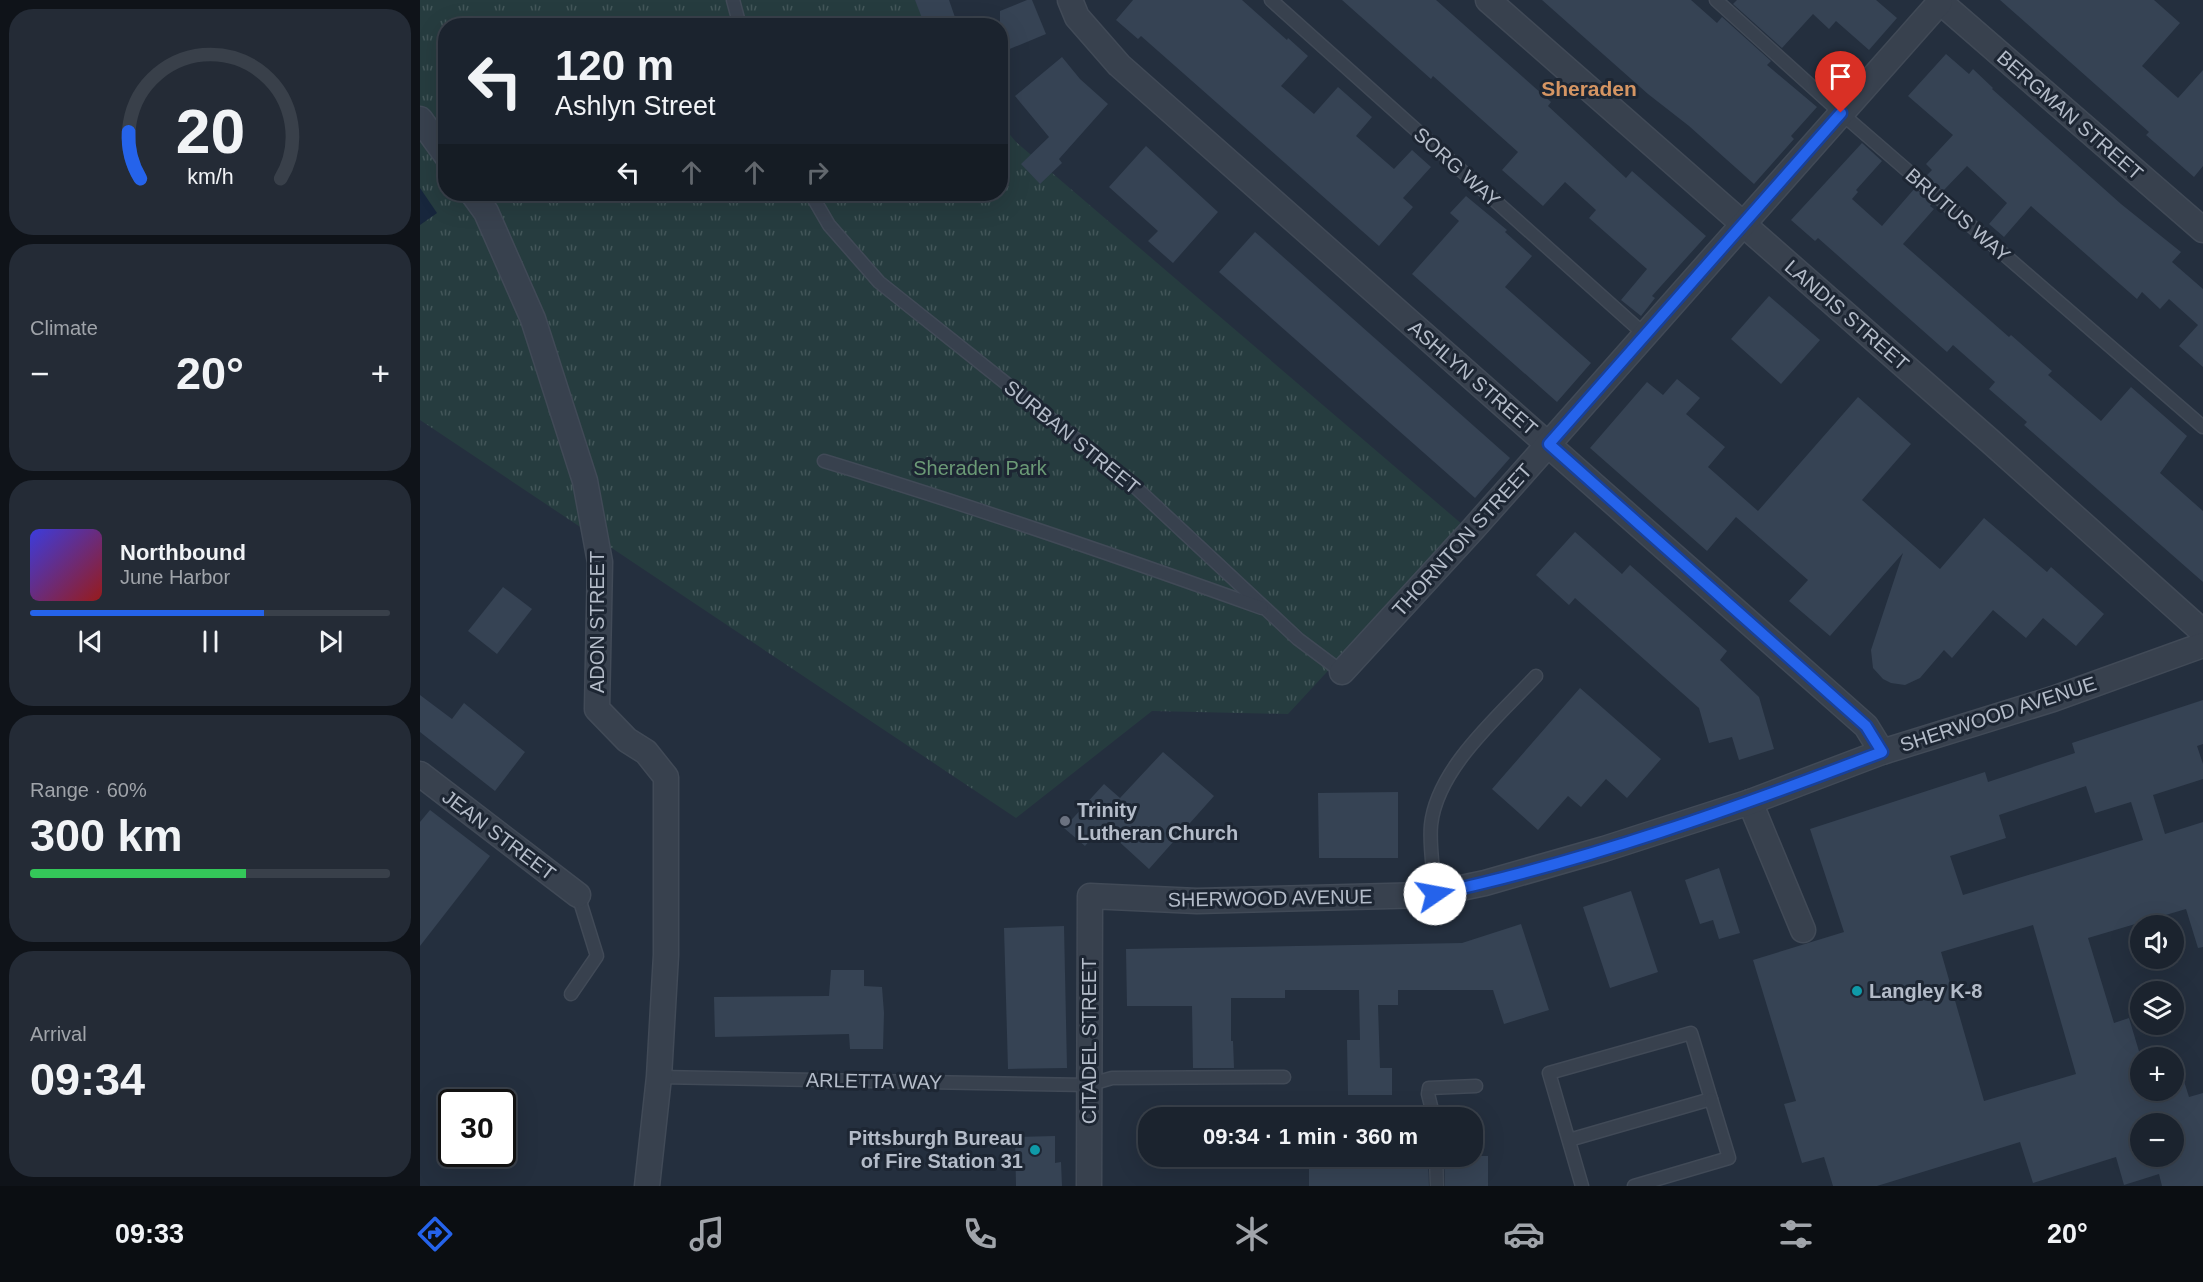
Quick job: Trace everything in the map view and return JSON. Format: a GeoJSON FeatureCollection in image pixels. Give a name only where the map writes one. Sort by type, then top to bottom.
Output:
{"type":"FeatureCollection","features":[{"type":"Feature","properties":{"kind":"street","name":"ASHLYN STREET"},"geometry":{"type":"LineString","coordinates":[[1070,0],[1077,17],[1119,65],[1866,726],[1882,752]]}},
{"type":"Feature","properties":{"kind":"street","name":"LANDIS STREET"},"geometry":{"type":"LineString","coordinates":[[1488,0],[2203,632]]}},
{"type":"Feature","properties":{"kind":"street","name":"THORNTON STREET"},"geometry":{"type":"LineString","coordinates":[[1342,672],[1549,444],[1939,1]]}},
{"type":"Feature","properties":{"kind":"street","name":"BERGMAN STREET"},"geometry":{"type":"LineString","coordinates":[[1939,1],[2203,230]]}},
{"type":"Feature","properties":{"kind":"street"},"geometry":{"type":"LineString","coordinates":[[420,119],[438,144]]}},
{"type":"Feature","properties":{"kind":"street","name":"ADON STREET"},"geometry":{"type":"LineString","coordinates":[[478,201],[486,212],[533,319],[585,481],[600,562],[597,709],[627,740],[646,752],[666,777],[666,955],[659,1077],[647,1186]]}},
{"type":"Feature","properties":{"kind":"street","name":"SHERWOOD AVENUE"},"geometry":{"type":"LineString","coordinates":[[1090,896],[1197,901],[1435,894],[1485,883],[1604,849],[1750,802],[1882,752],[2053,699],[2203,645]]}},
{"type":"Feature","properties":{"kind":"street","name":"JEAN STREET"},"geometry":{"type":"LineString","coordinates":[[420,774],[578,895]]}},
{"type":"Feature","properties":{"kind":"street"},"geometry":{"type":"LineString","coordinates":[[1750,802],[1803,930]]}},
{"type":"Feature","properties":{"kind":"street","name":"CITADEL STREET"},"geometry":{"type":"LineString","coordinates":[[1089,1186],[1090,896]]}},
{"type":"Feature","properties":{"kind":"lane"},"geometry":{"type":"LineString","coordinates":[[733,0],[738,18]]}},
{"type":"Feature","properties":{"kind":"lane","name":"SORG WAY"},"geometry":{"type":"LineString","coordinates":[[1270,0],[1644,334]]}},
{"type":"Feature","properties":{"kind":"lane","name":"BRUTUS WAY"},"geometry":{"type":"LineString","coordinates":[[1716,0],[1841,113],[2203,427]]}},
{"type":"Feature","properties":{"kind":"lane","name":"SURBAN STREET"},"geometry":{"type":"LineString","coordinates":[[815,201],[829,225],[879,282],[1131,483],[1298,639],[1342,672]]}},
{"type":"Feature","properties":{"kind":"lane"},"geometry":{"type":"LineString","coordinates":[[824,461],[939,496],[1269,611]]}},
{"type":"Feature","properties":{"kind":"lane"},"geometry":{"type":"LineString","coordinates":[[1435,894],[1431,826],[1436,800],[1457,760],[1536,676]]}},
{"type":"Feature","properties":{"kind":"lane"},"geometry":{"type":"LineString","coordinates":[[571,994],[597,956],[578,895]]}},
{"type":"Feature","properties":{"kind":"lane"},"geometry":{"type":"LineString","coordinates":[[1582,1186],[1549,1073],[1691,1033],[1729,1158],[1634,1186]]}},
{"type":"Feature","properties":{"kind":"lane","name":"ARLETTA WAY"},"geometry":{"type":"LineString","coordinates":[[659,1077],[1088,1085],[1112,1078],[1284,1077]]}},
{"type":"Feature","properties":{"kind":"lane"},"geometry":{"type":"LineString","coordinates":[[1431,1107],[1428,1094],[1430,1088],[1476,1086]]}},
{"type":"Feature","properties":{"kind":"lane"},"geometry":{"type":"LineString","coordinates":[[1569,1140],[1711,1099]]}},
{"type":"Feature","properties":{"kind":"lane"},"geometry":{"type":"LineString","coordinates":[[1436,1167],[1437,1186]]}},
{"type":"Feature","properties":{"kind":"green space","name":"Sheraden Park"},"geometry":{"type":"Polygon","coordinates":[[[420,0],[915,0],[924,18],[438,18],[438,201],[1008,201],[1008,132],[1016,142],[1463,525],[1288,714],[1152,711],[1016,818],[420,420],[420,0]]]}},
{"type":"Feature","properties":{"kind":"water"},"geometry":{"type":"Polygon","coordinates":[[[420,188],[437,213],[420,225],[420,188]]]}},
{"type":"Feature","properties":{"kind":"building"},"geometry":{"type":"Polygon","coordinates":[[[915,0],[949,0],[955,18],[922,18],[915,0]]]}},
{"type":"Feature","properties":{"kind":"building"},"geometry":{"type":"Polygon","coordinates":[[[1032,0],[1046,34],[1008,50],[1008,18],[1000,18],[1000,11],[1032,0]]]}},
{"type":"Feature","properties":{"kind":"building"},"geometry":{"type":"Polygon","coordinates":[[[1133,0],[1242,0],[1308,56],[1281,86],[1314,114],[1338,87],[1372,117],[1356,136],[1394,169],[1412,150],[1431,167],[1403,198],[1413,207],[1379,246],[1141,36],[1138,39],[1116,20],[1133,0]]]}},
{"type":"Feature","properties":{"kind":"building"},"geometry":{"type":"Polygon","coordinates":[[[1342,0],[1436,0],[1551,102],[1548,106],[1626,178],[1632,171],[1706,236],[1652,296],[1655,298],[1641,316],[1621,300],[1647,269],[1589,218],[1596,210],[1565,182],[1543,206],[1502,170],[1518,152],[1433,76],[1431,79],[1342,0]]]}},
{"type":"Feature","properties":{"kind":"building"},"geometry":{"type":"Polygon","coordinates":[[[1542,0],[1691,0],[1717,23],[1722,17],[1771,61],[1767,65],[1817,107],[1791,136],[1794,139],[1754,184],[1542,0]]]}},
{"type":"Feature","properties":{"kind":"building"},"geometry":{"type":"Polygon","coordinates":[[[1737,0],[1876,0],[1897,18],[1869,50],[1836,21],[1829,29],[1813,14],[1782,48],[1733,4],[1737,0]]]}},
{"type":"Feature","properties":{"kind":"building"},"geometry":{"type":"Polygon","coordinates":[[[2000,0],[2154,0],[2180,23],[2142,66],[2178,98],[2203,70],[2203,166],[2194,177],[2146,135],[2149,132],[2000,0]]]}},
{"type":"Feature","properties":{"kind":"building"},"geometry":{"type":"Polygon","coordinates":[[[1946,54],[1969,74],[1973,69],[1992,89],[2121,204],[2181,252],[2172,262],[2203,289],[2203,367],[2179,346],[2198,325],[2169,299],[2160,309],[2142,292],[2137,299],[2031,206],[2004,237],[1989,224],[2007,203],[1967,166],[1943,191],[1926,176],[1932,170],[1926,164],[1953,135],[1908,96],[1946,54]]]}},
{"type":"Feature","properties":{"kind":"building"},"geometry":{"type":"Polygon","coordinates":[[[1062,57],[1080,79],[1108,104],[1059,159],[1062,163],[1040,184],[1021,164],[1049,137],[1015,96],[1062,57]]]}},
{"type":"Feature","properties":{"kind":"building"},"geometry":{"type":"Polygon","coordinates":[[[1862,143],[1882,161],[1856,190],[1858,192],[1852,199],[1882,226],[1915,188],[1932,203],[1930,206],[1934,209],[1903,244],[2009,337],[2011,335],[2052,371],[2048,375],[2101,421],[2131,387],[2187,436],[2160,473],[2203,511],[2203,582],[2024,425],[2027,422],[1989,389],[1995,382],[1953,345],[1947,352],[1818,238],[1815,241],[1791,220],[1862,143]]]}},
{"type":"Feature","properties":{"kind":"building"},"geometry":{"type":"Polygon","coordinates":[[[1146,146],[1218,212],[1173,263],[1148,241],[1158,231],[1109,187],[1146,146]]]}},
{"type":"Feature","properties":{"kind":"building"},"geometry":{"type":"Polygon","coordinates":[[[1466,196],[1507,230],[1505,232],[1532,256],[1505,287],[1591,363],[1557,402],[1412,274],[1459,221],[1450,213],[1466,196]]]}},
{"type":"Feature","properties":{"kind":"building"},"geometry":{"type":"Polygon","coordinates":[[[1255,232],[1510,458],[1475,498],[1219,272],[1255,232]]]}},
{"type":"Feature","properties":{"kind":"building"},"geometry":{"type":"Polygon","coordinates":[[[1769,296],[1820,340],[1781,384],[1731,339],[1769,296]]]}},
{"type":"Feature","properties":{"kind":"building"},"geometry":{"type":"Polygon","coordinates":[[[1677,379],[1700,398],[1686,414],[1725,447],[1708,467],[1758,511],[1858,397],[1911,444],[1862,500],[1940,569],[1984,518],[2047,572],[2051,567],[2104,614],[2076,646],[2043,618],[2026,638],[1993,610],[1952,658],[1944,650],[1920,678],[1905,685],[1883,679],[1873,668],[1871,650],[1903,553],[1830,636],[1789,601],[1808,580],[1736,517],[1707,551],[1590,448],[1647,382],[1663,395],[1677,379]]]}},
{"type":"Feature","properties":{"kind":"building"},"geometry":{"type":"Polygon","coordinates":[[[1575,532],[1622,574],[1630,565],[1727,651],[1720,660],[1759,697],[1774,749],[1739,760],[1732,737],[1709,743],[1699,708],[1575,598],[1569,605],[1536,575],[1575,532]]]}},
{"type":"Feature","properties":{"kind":"building"},"geometry":{"type":"Polygon","coordinates":[[[503,587],[532,609],[497,654],[468,631],[503,587]]]}},
{"type":"Feature","properties":{"kind":"building"},"geometry":{"type":"Polygon","coordinates":[[[1580,688],[1661,759],[1627,798],[1606,779],[1581,807],[1568,796],[1538,830],[1492,789],[1580,688]]]}},
{"type":"Feature","properties":{"kind":"building"},"geometry":{"type":"Polygon","coordinates":[[[420,695],[452,719],[464,703],[525,752],[495,791],[420,732],[420,695]]]}},
{"type":"Feature","properties":{"kind":"building","name":"Langley K-8"},"geometry":{"type":"Polygon","coordinates":[[[2203,700],[2203,744],[2197,746],[2203,764],[2203,779],[2153,795],[2165,834],[2203,822],[2203,947],[2198,948],[2186,909],[2166,915],[2130,915],[2130,926],[2088,938],[2114,1023],[2129,1018],[2130,1035],[2134,1035],[2138,1047],[2130,1047],[2130,1101],[2184,1101],[2184,1081],[2189,1097],[2203,1093],[2203,1186],[2162,1186],[2159,1174],[2124,1185],[2116,1157],[2033,1183],[2020,1142],[1877,1186],[1833,1186],[1824,1157],[1802,1163],[1784,1104],[1796,1101],[1753,960],[1844,932],[1810,829],[1985,772],[1988,782],[2075,753],[2072,743],[2203,700]],[[2086,786],[1999,815],[2006,838],[1950,856],[1963,895],[2143,840],[2131,802],[2095,813],[2086,786]],[[2033,925],[1941,952],[1984,1101],[2076,1074],[2033,925]]]}},
{"type":"Feature","properties":{"kind":"building"},"geometry":{"type":"Polygon","coordinates":[[[1163,752],[1214,796],[1149,869],[1102,826],[1085,846],[1064,828],[1104,784],[1120,798],[1163,752]]]}},
{"type":"Feature","properties":{"kind":"building"},"geometry":{"type":"Polygon","coordinates":[[[1398,792],[1398,858],[1319,858],[1318,793],[1398,792]]]}},
{"type":"Feature","properties":{"kind":"building"},"geometry":{"type":"Polygon","coordinates":[[[430,810],[490,856],[420,946],[420,822],[430,810]]]}},
{"type":"Feature","properties":{"kind":"building"},"geometry":{"type":"Polygon","coordinates":[[[1719,868],[1740,933],[1719,939],[1713,920],[1700,924],[1685,880],[1719,868]]]}},
{"type":"Feature","properties":{"kind":"building"},"geometry":{"type":"Polygon","coordinates":[[[1631,891],[1658,972],[1610,988],[1583,907],[1631,891]]]}},
{"type":"Feature","properties":{"kind":"building"},"geometry":{"type":"Polygon","coordinates":[[[1521,924],[1549,1010],[1504,1024],[1493,990],[1398,990],[1398,1005],[1378,1005],[1380,1068],[1392,1068],[1392,1095],[1348,1095],[1347,1040],[1360,1040],[1359,990],[1285,990],[1285,998],[1231,998],[1231,1041],[1233,1041],[1234,1068],[1193,1068],[1192,1006],[1127,1006],[1126,949],[1462,943],[1521,924]]]}},
{"type":"Feature","properties":{"kind":"building"},"geometry":{"type":"Polygon","coordinates":[[[1064,926],[1067,1068],[1008,1069],[1004,928],[1064,926]]]}},
{"type":"Feature","properties":{"kind":"building"},"geometry":{"type":"Polygon","coordinates":[[[831,970],[864,970],[864,986],[882,987],[883,1049],[850,1049],[849,1034],[715,1037],[714,997],[829,996],[831,970]]]}},
{"type":"Feature","properties":{"kind":"building","name":"Pittsburgh Bureau of Fire Station 31"},"geometry":{"type":"Polygon","coordinates":[[[1055,1136],[1055,1163],[1061,1162],[1062,1186],[1016,1186],[1015,1137],[1055,1136]]]}},
{"type":"Feature","properties":{"kind":"building"},"geometry":{"type":"Polygon","coordinates":[[[1483,1156],[1488,1156],[1488,1186],[1445,1186],[1444,1167],[1483,1167],[1483,1156]]]}},
{"type":"Feature","properties":{"kind":"building"},"geometry":{"type":"Polygon","coordinates":[[[1309,1167],[1428,1167],[1429,1186],[1309,1186],[1309,1167]]]}},
{"type":"Feature","properties":{"kind":"place","name":"Trinity Lutheran Church"},"geometry":{"type":"Point","coordinates":[1065,821]}},
{"type":"Feature","properties":{"kind":"place","name":"Langley K-8"},"geometry":{"type":"Point","coordinates":[1857,991]}},
{"type":"Feature","properties":{"kind":"place","name":"Pittsburgh Bureau of Fire Station 31"},"geometry":{"type":"Point","coordinates":[1035,1150]}},
{"type":"Feature","properties":{"kind":"district","name":"Sheraden"},"geometry":{"type":"Point","coordinates":[1589,89]}},
{"type":"Feature","properties":{"kind":"route"},"geometry":{"type":"LineString","coordinates":[[1435,894],[1485,883],[1619,845],[1750,802],[1882,752],[1866,726],[1549,444],[1841,113]]}}]}
